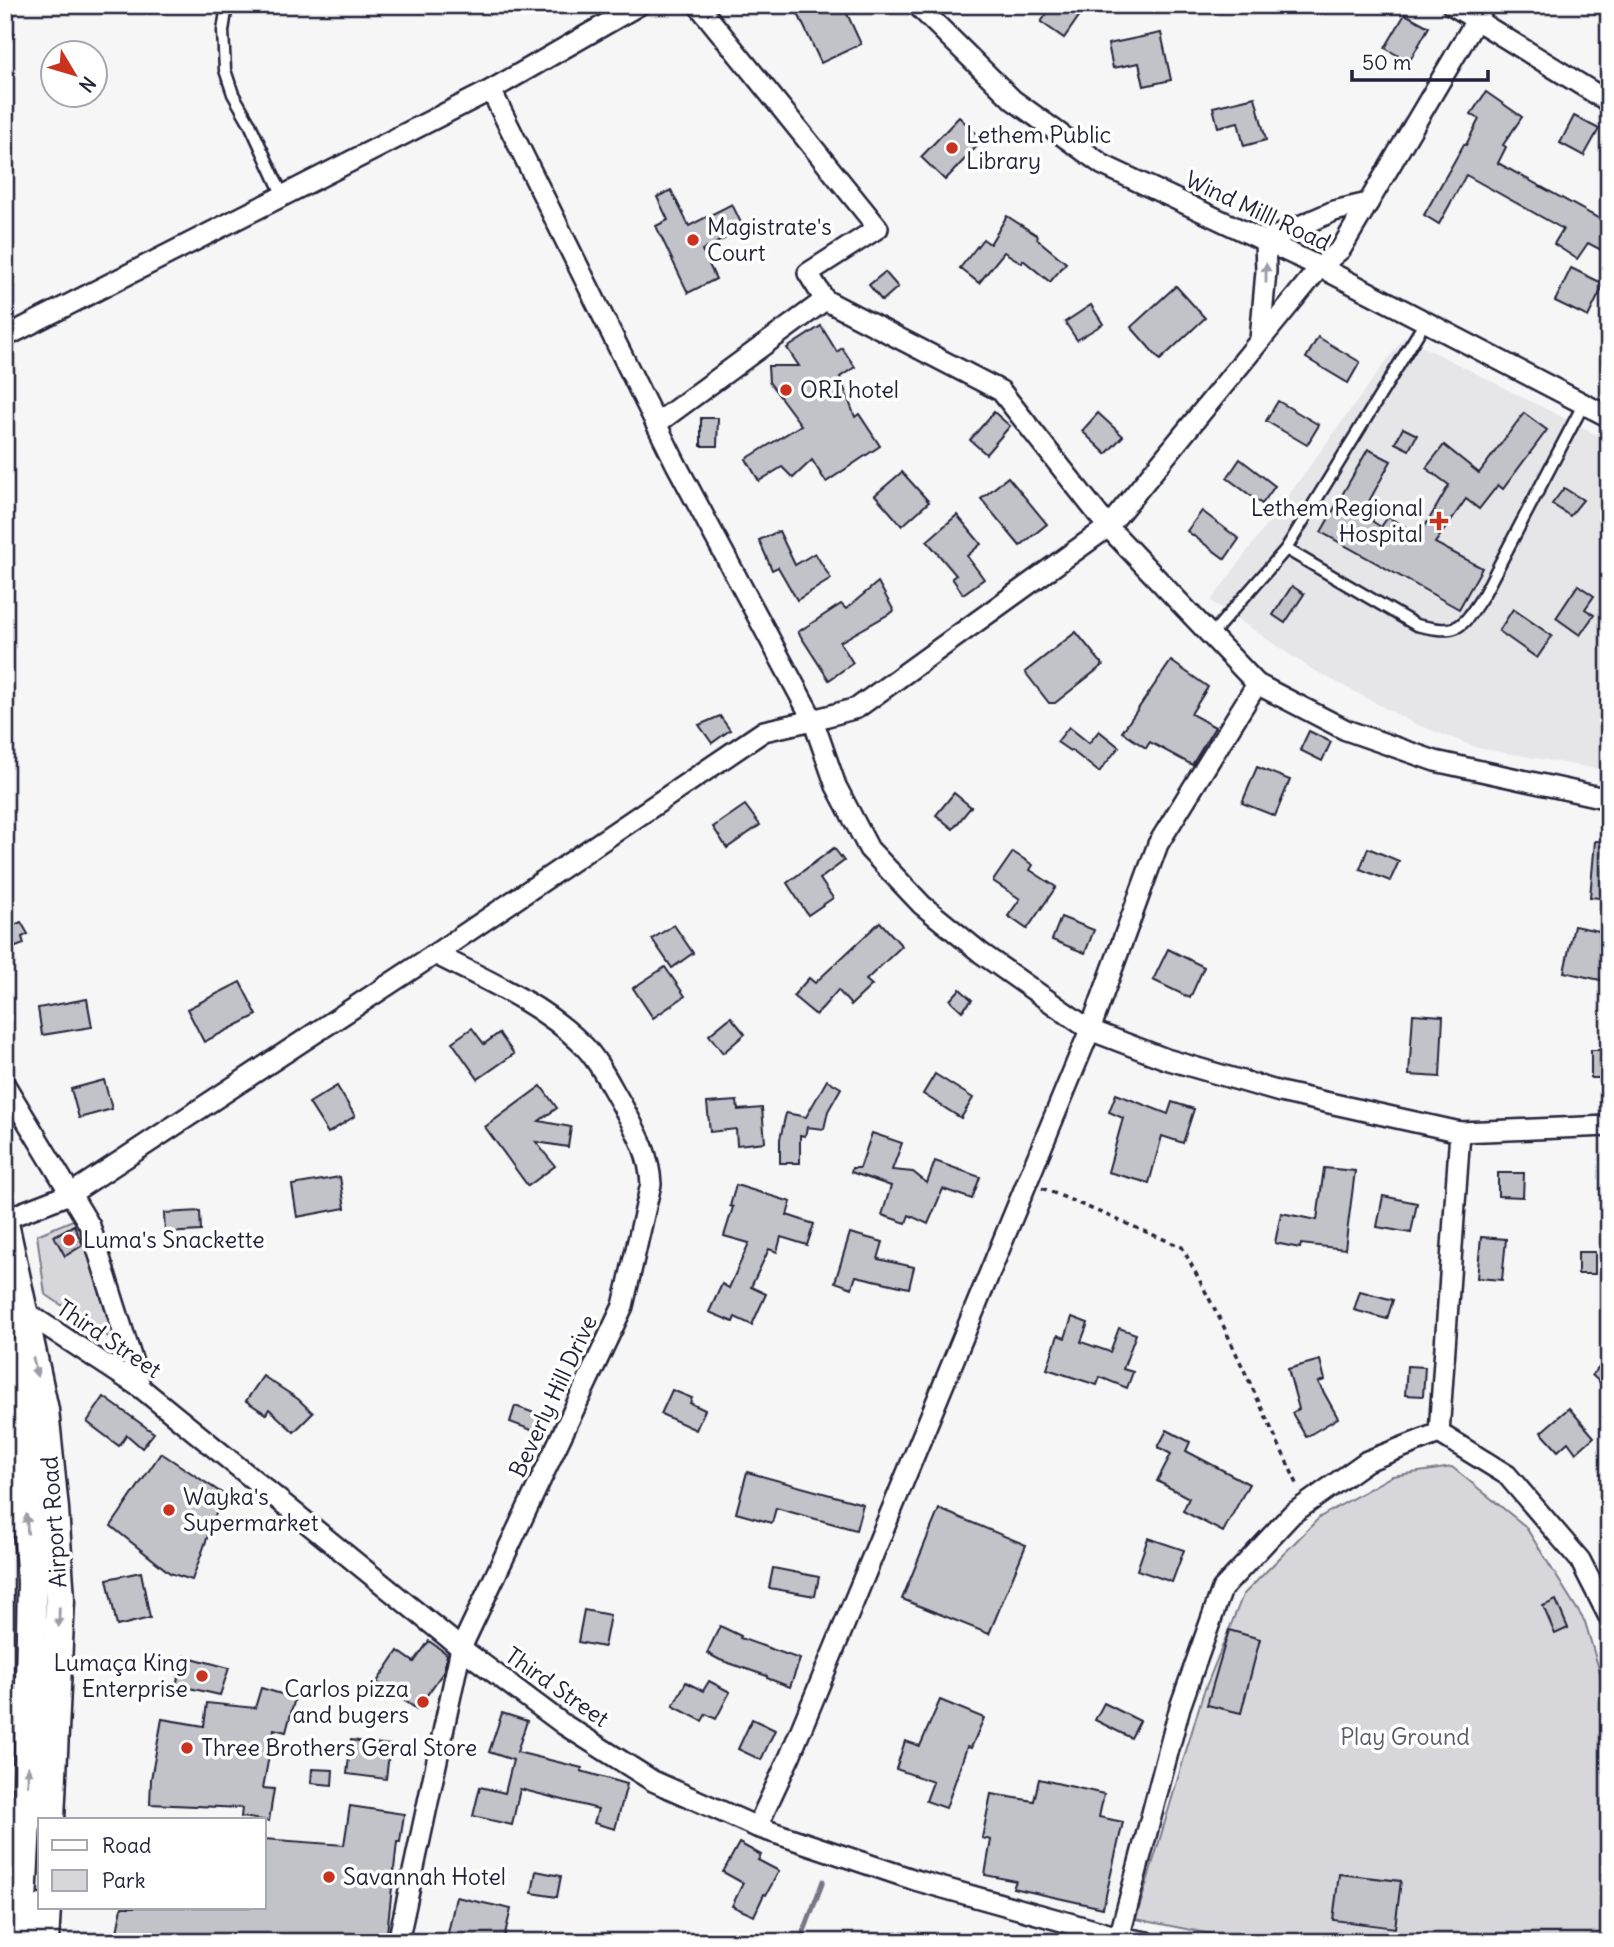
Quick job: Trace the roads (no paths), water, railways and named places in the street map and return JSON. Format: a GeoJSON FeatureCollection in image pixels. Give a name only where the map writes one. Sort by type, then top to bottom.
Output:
{"type":"FeatureCollection","features":[{"type":"Feature","properties":{"kind":"street"},"geometry":{"type":"LineString","coordinates":[[5,337],[491,90],[639,5]]}},
{"type":"Feature","properties":{"kind":"street"},"geometry":{"type":"LineString","coordinates":[[698,5],[878,228],[808,274],[825,300],[1001,391],[1108,527],[1257,684],[1346,730],[1435,761],[1609,799]]}},
{"type":"Feature","properties":{"kind":"street","name":"Wind Milll Road"},"geometry":{"type":"LineString","coordinates":[[917,5],[1013,100],[1103,164],[1320,267],[1609,417]]}},
{"type":"Feature","properties":{"kind":"street"},"geometry":{"type":"LineString","coordinates":[[1452,5],[1481,13],[1609,102]]}},
{"type":"Feature","properties":{"kind":"street"},"geometry":{"type":"LineString","coordinates":[[5,1219],[72,1193],[435,954],[764,731],[857,708],[1108,527],[1320,267],[1341,249],[1481,13]]}},
{"type":"Feature","properties":{"kind":"street"},"geometry":{"type":"LineString","coordinates":[[491,90],[656,424],[813,720],[836,786],[869,849],[922,905],[981,953],[1090,1030],[1166,1059],[1280,1091],[1460,1132],[1609,1126]]}},
{"type":"Feature","properties":{"kind":"street"},"geometry":{"type":"LineString","coordinates":[[1260,341],[1266,271],[1265,241],[1334,211],[1368,203]]}},
{"type":"Feature","properties":{"kind":"street"},"geometry":{"type":"LineString","coordinates":[[656,424],[825,300]]}},
{"type":"Feature","properties":{"kind":"street"},"geometry":{"type":"LineString","coordinates":[[757,1828],[790,1756],[1090,1030],[1158,844],[1257,684]]}},
{"type":"Feature","properties":{"kind":"street","name":"Beverly Hill Drive"},"geometry":{"type":"LineString","coordinates":[[398,1942],[461,1648],[622,1306],[651,1184],[649,1163],[641,1140],[606,1078],[582,1044],[527,1001],[435,954]]}},
{"type":"Feature","properties":{"kind":"street"},"geometry":{"type":"LineString","coordinates":[[5,1085],[90,1226],[141,1388]]}},
{"type":"Feature","properties":{"kind":"street"},"geometry":{"type":"LineString","coordinates":[[1439,1433],[1460,1132]]}},
{"type":"Feature","properties":{"kind":"street","name":"Airport Road"},"geometry":{"type":"LineString","coordinates":[[5,1228],[24,1311],[33,1428],[60,1599],[50,1818]]}},
{"type":"Feature","properties":{"kind":"street","name":"Third Street"},"geometry":{"type":"LineString","coordinates":[[24,1311],[141,1388],[461,1648],[563,1724],[653,1781],[757,1828],[915,1880],[1119,1939],[1147,1942]]}},
{"type":"Feature","properties":{"kind":"street","name":"Airport Road"},"geometry":{"type":"LineString","coordinates":[[5,1350],[33,1428],[28,1784],[20,1942]]}},
{"type":"Feature","properties":{"kind":"street"},"geometry":{"type":"LineString","coordinates":[[1119,1939],[1180,1707],[1222,1589],[1292,1514],[1367,1461],[1439,1433]]}},
{"type":"Feature","properties":{"kind":"street"},"geometry":{"type":"LineString","coordinates":[[1439,1433],[1507,1475],[1580,1560],[1609,1617]]}},
{"type":"Feature","properties":{"kind":"street"},"geometry":{"type":"LineString","coordinates":[[44,1942],[46,1909]]}},
{"type":"Feature","properties":{"kind":"lane"},"geometry":{"type":"LineString","coordinates":[[227,5],[223,31],[225,70],[233,94],[283,196]]}},
{"type":"Feature","properties":{"kind":"lane"},"geometry":{"type":"LineString","coordinates":[[1211,635],[1286,549],[1425,322]]}},
{"type":"Feature","properties":{"kind":"lane"},"geometry":{"type":"LineString","coordinates":[[1286,549],[1416,625],[1439,630],[1455,629],[1467,620],[1484,594],[1583,405]]}},
{"type":"Feature","properties":{"kind":"waterway"},"geometry":{"type":"LineString","coordinates":[[800,1942],[823,1881]]}},
{"type":"Feature","properties":{"kind":"place","name":"Lethem Public Library"},"geometry":{"type":"Point","coordinates":[952,148]}},
{"type":"Feature","properties":{"kind":"place","name":"Magistrate's Court"},"geometry":{"type":"Point","coordinates":[693,240]}},
{"type":"Feature","properties":{"kind":"place","name":"ORI hotel"},"geometry":{"type":"Point","coordinates":[786,390]}},
{"type":"Feature","properties":{"kind":"place","name":"Lethem Regional Hospital"},"geometry":{"type":"Point","coordinates":[1439,521]}},
{"type":"Feature","properties":{"kind":"place","name":"Luma's Snackette"},"geometry":{"type":"Point","coordinates":[69,1240]}},
{"type":"Feature","properties":{"kind":"place","name":"Wayka's Supermarket"},"geometry":{"type":"Point","coordinates":[169,1510]}},
{"type":"Feature","properties":{"kind":"place","name":"Lumaça King Enterprise"},"geometry":{"type":"Point","coordinates":[202,1676]}},
{"type":"Feature","properties":{"kind":"place","name":"Carlos pizza and bugers"},"geometry":{"type":"Point","coordinates":[423,1702]}},
{"type":"Feature","properties":{"kind":"place","name":"Three Brothers Geral Store"},"geometry":{"type":"Point","coordinates":[187,1748]}},
{"type":"Feature","properties":{"kind":"place","name":"Savannah Hotel"},"geometry":{"type":"Point","coordinates":[329,1877]}},
{"type":"Feature","properties":{"kind":"park label","name":"Play Ground"},"geometry":{"type":"Point","coordinates":[1405,1737]}}]}
